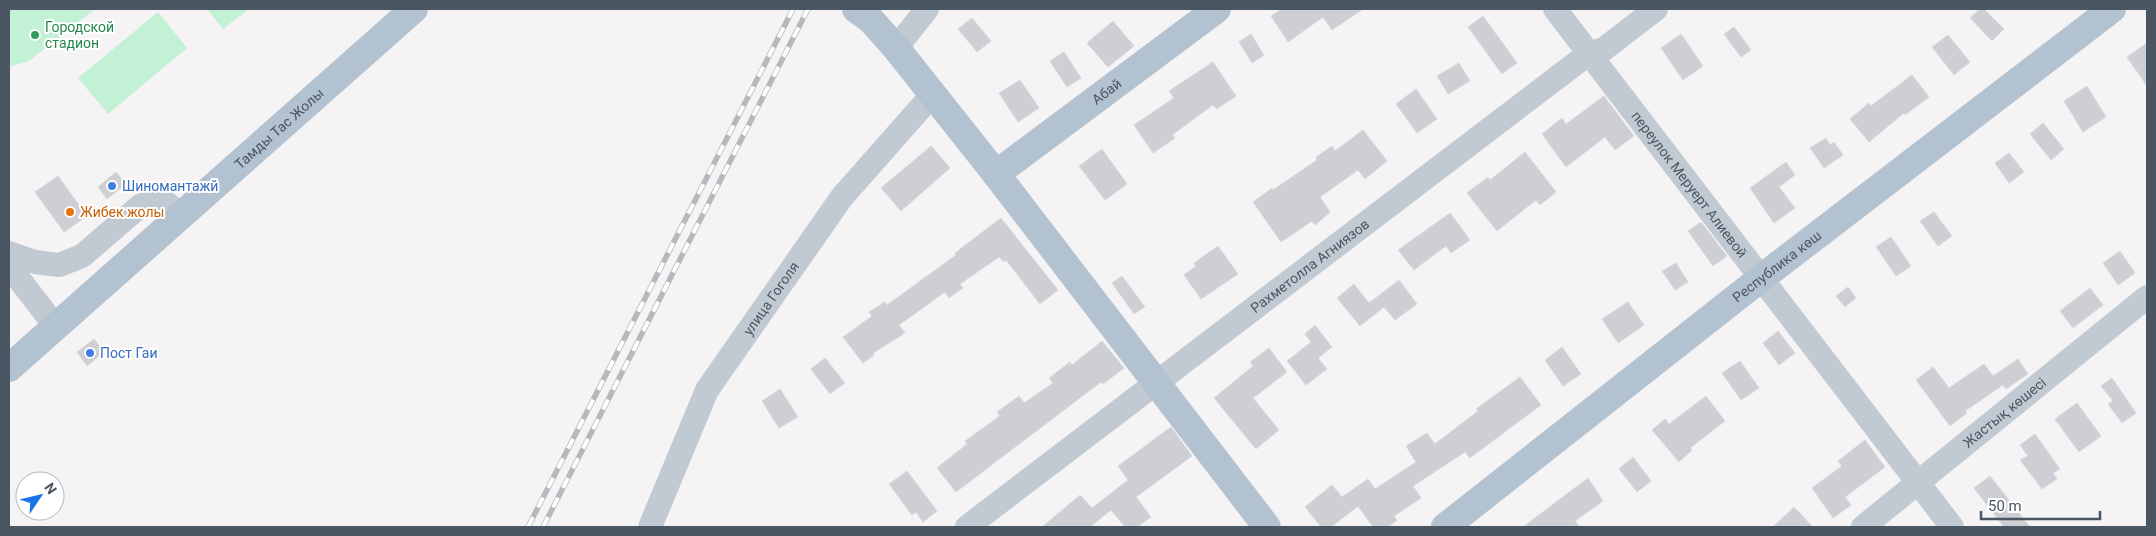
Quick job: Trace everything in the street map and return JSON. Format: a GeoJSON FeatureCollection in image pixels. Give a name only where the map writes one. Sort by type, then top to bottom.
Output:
{"type":"FeatureCollection","features":[{"type":"Feature","properties":{"kind":"main road","name":"Тамды Тас Жолы"},"geometry":{"type":"LineString","coordinates":[[9,368],[414,9]]}},
{"type":"Feature","properties":{"kind":"main road"},"geometry":{"type":"LineString","coordinates":[[856,9],[870,19],[896,48],[996,174],[1266,527]]}},
{"type":"Feature","properties":{"kind":"main road","name":"Абай"},"geometry":{"type":"LineString","coordinates":[[996,174],[1217,9]]}},
{"type":"Feature","properties":{"kind":"main road","name":"Республика көш"},"geometry":{"type":"LineString","coordinates":[[1445,527],[1760,279],[2112,9]]}},
{"type":"Feature","properties":{"kind":"street"},"geometry":{"type":"LineString","coordinates":[[896,48],[927,9]]}},
{"type":"Feature","properties":{"kind":"street","name":"переулок Меруерт Алиевой"},"geometry":{"type":"LineString","coordinates":[[1554,9],[1952,527]]}},
{"type":"Feature","properties":{"kind":"street","name":"Рахметолла Агниязов"},"geometry":{"type":"LineString","coordinates":[[967,527],[1588,54],[1604,49],[1656,9]]}},
{"type":"Feature","properties":{"kind":"street","name":"улица Гоголя"},"geometry":{"type":"LineString","coordinates":[[650,527],[707,390],[842,197],[932,95]]}},
{"type":"Feature","properties":{"kind":"street"},"geometry":{"type":"LineString","coordinates":[[9,253],[35,262],[59,265],[82,256],[140,206],[159,198],[181,215]]}},
{"type":"Feature","properties":{"kind":"street"},"geometry":{"type":"LineString","coordinates":[[104,238],[126,265]]}},
{"type":"Feature","properties":{"kind":"street"},"geometry":{"type":"LineString","coordinates":[[9,266],[56,327]]}},
{"type":"Feature","properties":{"kind":"street","name":"Жастық көшесі"},"geometry":{"type":"LineString","coordinates":[[1863,527],[2147,297]]}},
{"type":"Feature","properties":{"kind":"green space","name":"Городской стадион"},"geometry":{"type":"Polygon","coordinates":[[[9,9],[95,9],[29,61],[9,67],[9,9]]]}},
{"type":"Feature","properties":{"kind":"green space"},"geometry":{"type":"Polygon","coordinates":[[[207,9],[249,9],[223,29],[207,9]]]}},
{"type":"Feature","properties":{"kind":"green space"},"geometry":{"type":"Polygon","coordinates":[[[158,12],[187,48],[108,114],[78,78],[158,12]]]}},
{"type":"Feature","properties":{"kind":"building"},"geometry":{"type":"Polygon","coordinates":[[[1282,9],[1363,9],[1332,30],[1323,17],[1288,42],[1271,16],[1282,9]]]}},
{"type":"Feature","properties":{"kind":"building"},"geometry":{"type":"Polygon","coordinates":[[[1980,9],[1984,9],[2004,29],[1992,41],[1970,18],[1980,9]]]}},
{"type":"Feature","properties":{"kind":"building"},"geometry":{"type":"Polygon","coordinates":[[[1483,16],[1517,63],[1502,74],[1468,27],[1483,16]]]}},
{"type":"Feature","properties":{"kind":"building"},"geometry":{"type":"Polygon","coordinates":[[[972,18],[991,41],[977,52],[958,29],[972,18]]]}},
{"type":"Feature","properties":{"kind":"building"},"geometry":{"type":"Polygon","coordinates":[[[1113,21],[1134,46],[1108,67],[1087,43],[1113,21]]]}},
{"type":"Feature","properties":{"kind":"building"},"geometry":{"type":"Polygon","coordinates":[[[1734,27],[1751,50],[1741,57],[1724,34],[1734,27]]]}},
{"type":"Feature","properties":{"kind":"building"},"geometry":{"type":"Polygon","coordinates":[[[1251,34],[1264,55],[1252,63],[1239,42],[1251,34]]]}},
{"type":"Feature","properties":{"kind":"building"},"geometry":{"type":"Polygon","coordinates":[[[1681,34],[1703,66],[1683,80],[1661,48],[1681,34]]]}},
{"type":"Feature","properties":{"kind":"building"},"geometry":{"type":"Polygon","coordinates":[[[1948,35],[1970,62],[1954,75],[1932,47],[1948,35]]]}},
{"type":"Feature","properties":{"kind":"building"},"geometry":{"type":"Polygon","coordinates":[[[2147,43],[2147,86],[2127,57],[2147,43]]]}},
{"type":"Feature","properties":{"kind":"building"},"geometry":{"type":"Polygon","coordinates":[[[1064,52],[1081,78],[1067,87],[1050,61],[1064,52]]]}},
{"type":"Feature","properties":{"kind":"building"},"geometry":{"type":"Polygon","coordinates":[[[1213,62],[1236,96],[1217,109],[1213,105],[1172,135],[1175,138],[1153,153],[1134,125],[1174,98],[1169,91],[1213,62]]]}},
{"type":"Feature","properties":{"kind":"building"},"geometry":{"type":"Polygon","coordinates":[[[1459,63],[1470,81],[1448,94],[1437,76],[1459,63]]]}},
{"type":"Feature","properties":{"kind":"building"},"geometry":{"type":"Polygon","coordinates":[[[1912,75],[1929,97],[1905,115],[1904,113],[1869,142],[1850,119],[1869,103],[1871,106],[1912,75]]]}},
{"type":"Feature","properties":{"kind":"building"},"geometry":{"type":"Polygon","coordinates":[[[1020,80],[1039,108],[1018,122],[999,93],[1020,80]]]}},
{"type":"Feature","properties":{"kind":"building"},"geometry":{"type":"Polygon","coordinates":[[[2087,86],[2106,117],[2083,132],[2064,101],[2087,86]]]}},
{"type":"Feature","properties":{"kind":"building"},"geometry":{"type":"Polygon","coordinates":[[[1416,89],[1437,119],[1417,133],[1396,104],[1416,89]]]}},
{"type":"Feature","properties":{"kind":"building"},"geometry":{"type":"Polygon","coordinates":[[[1604,96],[1634,136],[1615,150],[1605,137],[1566,167],[1542,134],[1562,118],[1566,124],[1604,96]]]}},
{"type":"Feature","properties":{"kind":"building"},"geometry":{"type":"Polygon","coordinates":[[[2043,123],[2064,149],[2051,160],[2030,134],[2043,123]]]}},
{"type":"Feature","properties":{"kind":"building"},"geometry":{"type":"Polygon","coordinates":[[[1363,130],[1387,161],[1365,179],[1358,170],[1320,197],[1330,212],[1315,225],[1312,221],[1281,242],[1253,202],[1317,160],[1316,157],[1332,146],[1335,151],[1363,130]]]}},
{"type":"Feature","properties":{"kind":"building"},"geometry":{"type":"Polygon","coordinates":[[[1826,138],[1830,145],[1834,142],[1843,155],[1824,168],[1810,148],[1826,138]]]}},
{"type":"Feature","properties":{"kind":"building"},"geometry":{"type":"Polygon","coordinates":[[[931,146],[950,168],[901,211],[881,188],[931,146]]]}},
{"type":"Feature","properties":{"kind":"building"},"geometry":{"type":"Polygon","coordinates":[[[1102,149],[1127,184],[1105,200],[1079,166],[1102,149]]]}},
{"type":"Feature","properties":{"kind":"building"},"geometry":{"type":"Polygon","coordinates":[[[1525,152],[1556,192],[1540,205],[1536,200],[1497,231],[1467,193],[1488,177],[1490,180],[1525,152]]]}},
{"type":"Feature","properties":{"kind":"building"},"geometry":{"type":"Polygon","coordinates":[[[2009,153],[2024,172],[2009,183],[1995,163],[2009,153]]]}},
{"type":"Feature","properties":{"kind":"building"},"geometry":{"type":"Polygon","coordinates":[[[1786,162],[1795,175],[1779,187],[1795,208],[1774,223],[1750,188],[1786,162]]]}},
{"type":"Feature","properties":{"kind":"building","name":"Шиномантажй"},"geometry":{"type":"Polygon","coordinates":[[[116,172],[126,184],[107,199],[98,187],[116,172]]]}},
{"type":"Feature","properties":{"kind":"building"},"geometry":{"type":"Polygon","coordinates":[[[58,176],[87,216],[64,232],[35,192],[58,176]]]}},
{"type":"Feature","properties":{"kind":"building"},"geometry":{"type":"Polygon","coordinates":[[[1934,212],[1952,236],[1938,246],[1920,221],[1934,212]]]}},
{"type":"Feature","properties":{"kind":"building"},"geometry":{"type":"Polygon","coordinates":[[[1450,213],[1470,240],[1451,253],[1446,246],[1414,270],[1398,250],[1450,213]]]}},
{"type":"Feature","properties":{"kind":"building"},"geometry":{"type":"Polygon","coordinates":[[[1001,218],[1058,290],[1040,304],[1006,260],[1004,262],[999,257],[960,284],[963,288],[949,298],[945,292],[899,325],[905,333],[873,353],[874,355],[863,363],[843,337],[872,316],[869,312],[885,302],[887,305],[956,255],[955,253],[1001,218]]]}},
{"type":"Feature","properties":{"kind":"building"},"geometry":{"type":"Polygon","coordinates":[[[1701,222],[1727,256],[1713,266],[1688,231],[1701,222]]]}},
{"type":"Feature","properties":{"kind":"building"},"geometry":{"type":"Polygon","coordinates":[[[1891,237],[1911,266],[1896,276],[1876,247],[1891,237]]]}},
{"type":"Feature","properties":{"kind":"building"},"geometry":{"type":"Polygon","coordinates":[[[1218,246],[1238,274],[1201,299],[1184,275],[1196,266],[1194,263],[1218,246]]]}},
{"type":"Feature","properties":{"kind":"building"},"geometry":{"type":"Polygon","coordinates":[[[2120,251],[2135,273],[2118,285],[2103,263],[2120,251]]]}},
{"type":"Feature","properties":{"kind":"building"},"geometry":{"type":"Polygon","coordinates":[[[1676,263],[1688,282],[1675,290],[1662,271],[1676,263]]]}},
{"type":"Feature","properties":{"kind":"building"},"geometry":{"type":"Polygon","coordinates":[[[1122,276],[1145,307],[1134,314],[1112,283],[1122,276]]]}},
{"type":"Feature","properties":{"kind":"building"},"geometry":{"type":"Polygon","coordinates":[[[1399,280],[1417,304],[1395,320],[1384,307],[1360,326],[1337,298],[1354,284],[1369,303],[1399,280]]]}},
{"type":"Feature","properties":{"kind":"building"},"geometry":{"type":"Polygon","coordinates":[[[1848,287],[1856,298],[1845,307],[1836,296],[1848,287]]]}},
{"type":"Feature","properties":{"kind":"building"},"geometry":{"type":"Polygon","coordinates":[[[2090,288],[2103,305],[2073,328],[2060,311],[2090,288]]]}},
{"type":"Feature","properties":{"kind":"building"},"geometry":{"type":"Polygon","coordinates":[[[1628,302],[1644,325],[1618,343],[1602,319],[1628,302]]]}},
{"type":"Feature","properties":{"kind":"building"},"geometry":{"type":"Polygon","coordinates":[[[1315,325],[1332,347],[1318,358],[1327,369],[1306,385],[1287,361],[1311,342],[1305,334],[1315,325]]]}},
{"type":"Feature","properties":{"kind":"building"},"geometry":{"type":"Polygon","coordinates":[[[1778,331],[1795,353],[1779,365],[1763,343],[1778,331]]]}},
{"type":"Feature","properties":{"kind":"building"},"geometry":{"type":"Polygon","coordinates":[[[94,339],[104,352],[87,366],[77,352],[94,339]]]}},
{"type":"Feature","properties":{"kind":"building"},"geometry":{"type":"Polygon","coordinates":[[[1102,341],[1124,368],[1103,384],[1101,382],[956,492],[937,468],[967,444],[965,441],[1000,416],[997,412],[1019,396],[1024,403],[1053,383],[1049,378],[1070,362],[1072,365],[1102,341]]]}},
{"type":"Feature","properties":{"kind":"building"},"geometry":{"type":"Polygon","coordinates":[[[1562,347],[1581,374],[1563,386],[1545,360],[1562,347]]]}},
{"type":"Feature","properties":{"kind":"building"},"geometry":{"type":"Polygon","coordinates":[[[1269,348],[1287,372],[1253,398],[1279,430],[1256,449],[1214,398],[1253,366],[1250,362],[1269,348]]]}},
{"type":"Feature","properties":{"kind":"building"},"geometry":{"type":"Polygon","coordinates":[[[825,358],[845,383],[830,394],[811,369],[825,358]]]}},
{"type":"Feature","properties":{"kind":"building"},"geometry":{"type":"Polygon","coordinates":[[[2018,359],[2028,374],[2006,389],[2003,385],[1965,411],[1967,413],[1950,426],[1916,380],[1933,367],[1949,388],[1984,364],[1993,376],[2018,359]]]}},
{"type":"Feature","properties":{"kind":"building"},"geometry":{"type":"Polygon","coordinates":[[[1740,361],[1759,388],[1741,400],[1722,373],[1740,361]]]}},
{"type":"Feature","properties":{"kind":"building"},"geometry":{"type":"Polygon","coordinates":[[[1520,377],[1541,405],[1470,458],[1465,452],[1413,486],[1421,498],[1394,516],[1397,520],[1388,527],[1373,527],[1358,506],[1331,527],[1321,527],[1305,507],[1332,485],[1342,497],[1368,479],[1375,489],[1416,462],[1406,446],[1427,433],[1435,444],[1478,411],[1476,409],[1520,377]]]}},
{"type":"Feature","properties":{"kind":"building"},"geometry":{"type":"Polygon","coordinates":[[[2112,378],[2136,413],[2122,423],[2108,404],[2113,401],[2101,386],[2112,378]]]}},
{"type":"Feature","properties":{"kind":"building"},"geometry":{"type":"Polygon","coordinates":[[[780,389],[798,417],[779,428],[762,401],[780,389]]]}},
{"type":"Feature","properties":{"kind":"building"},"geometry":{"type":"Polygon","coordinates":[[[1706,396],[1725,421],[1690,448],[1692,450],[1679,462],[1652,430],[1665,419],[1669,424],[1706,396]]]}},
{"type":"Feature","properties":{"kind":"building"},"geometry":{"type":"Polygon","coordinates":[[[2077,403],[2101,436],[2079,452],[2055,419],[2077,403]]]}},
{"type":"Feature","properties":{"kind":"building"},"geometry":{"type":"Polygon","coordinates":[[[1171,427],[1192,456],[1136,497],[1151,517],[1137,527],[1125,527],[1111,510],[1090,527],[1042,527],[1080,495],[1092,508],[1128,480],[1118,466],[1171,427]]]}},
{"type":"Feature","properties":{"kind":"building"},"geometry":{"type":"Polygon","coordinates":[[[2035,434],[2060,469],[2053,473],[2057,479],[2042,489],[2020,460],[2028,456],[2020,445],[2035,434]]]}},
{"type":"Feature","properties":{"kind":"building"},"geometry":{"type":"Polygon","coordinates":[[[1865,440],[1885,467],[1845,497],[1851,505],[1833,518],[1812,488],[1842,466],[1838,461],[1865,440]]]}},
{"type":"Feature","properties":{"kind":"building"},"geometry":{"type":"Polygon","coordinates":[[[1633,457],[1651,481],[1637,492],[1619,469],[1633,457]]]}},
{"type":"Feature","properties":{"kind":"building"},"geometry":{"type":"Polygon","coordinates":[[[907,471],[937,511],[923,522],[916,512],[912,515],[889,484],[907,471]]]}},
{"type":"Feature","properties":{"kind":"building"},"geometry":{"type":"Polygon","coordinates":[[[1990,476],[2030,527],[2004,527],[1974,488],[1990,476]]]}},
{"type":"Feature","properties":{"kind":"building"},"geometry":{"type":"Polygon","coordinates":[[[1588,478],[1603,501],[1575,521],[1580,527],[1523,527],[1588,478]]]}},
{"type":"Feature","properties":{"kind":"building"},"geometry":{"type":"Polygon","coordinates":[[[1794,507],[1813,527],[1773,527],[1794,507]]]}},
{"type":"Feature","properties":{"kind":"railway"},"geometry":{"type":"LineString","coordinates":[[528,527],[793,9]]}},
{"type":"Feature","properties":{"kind":"railway"},"geometry":{"type":"LineString","coordinates":[[543,527],[808,9]]}},
{"type":"Feature","properties":{"kind":"place","name":"Городской стадион"},"geometry":{"type":"Point","coordinates":[35,35]}},
{"type":"Feature","properties":{"kind":"place","name":"Шиномантажй"},"geometry":{"type":"Point","coordinates":[112,186]}},
{"type":"Feature","properties":{"kind":"place","name":"Жибек жолы"},"geometry":{"type":"Point","coordinates":[70,212]}},
{"type":"Feature","properties":{"kind":"place","name":"Пост Гаи"},"geometry":{"type":"Point","coordinates":[90,353]}}]}
